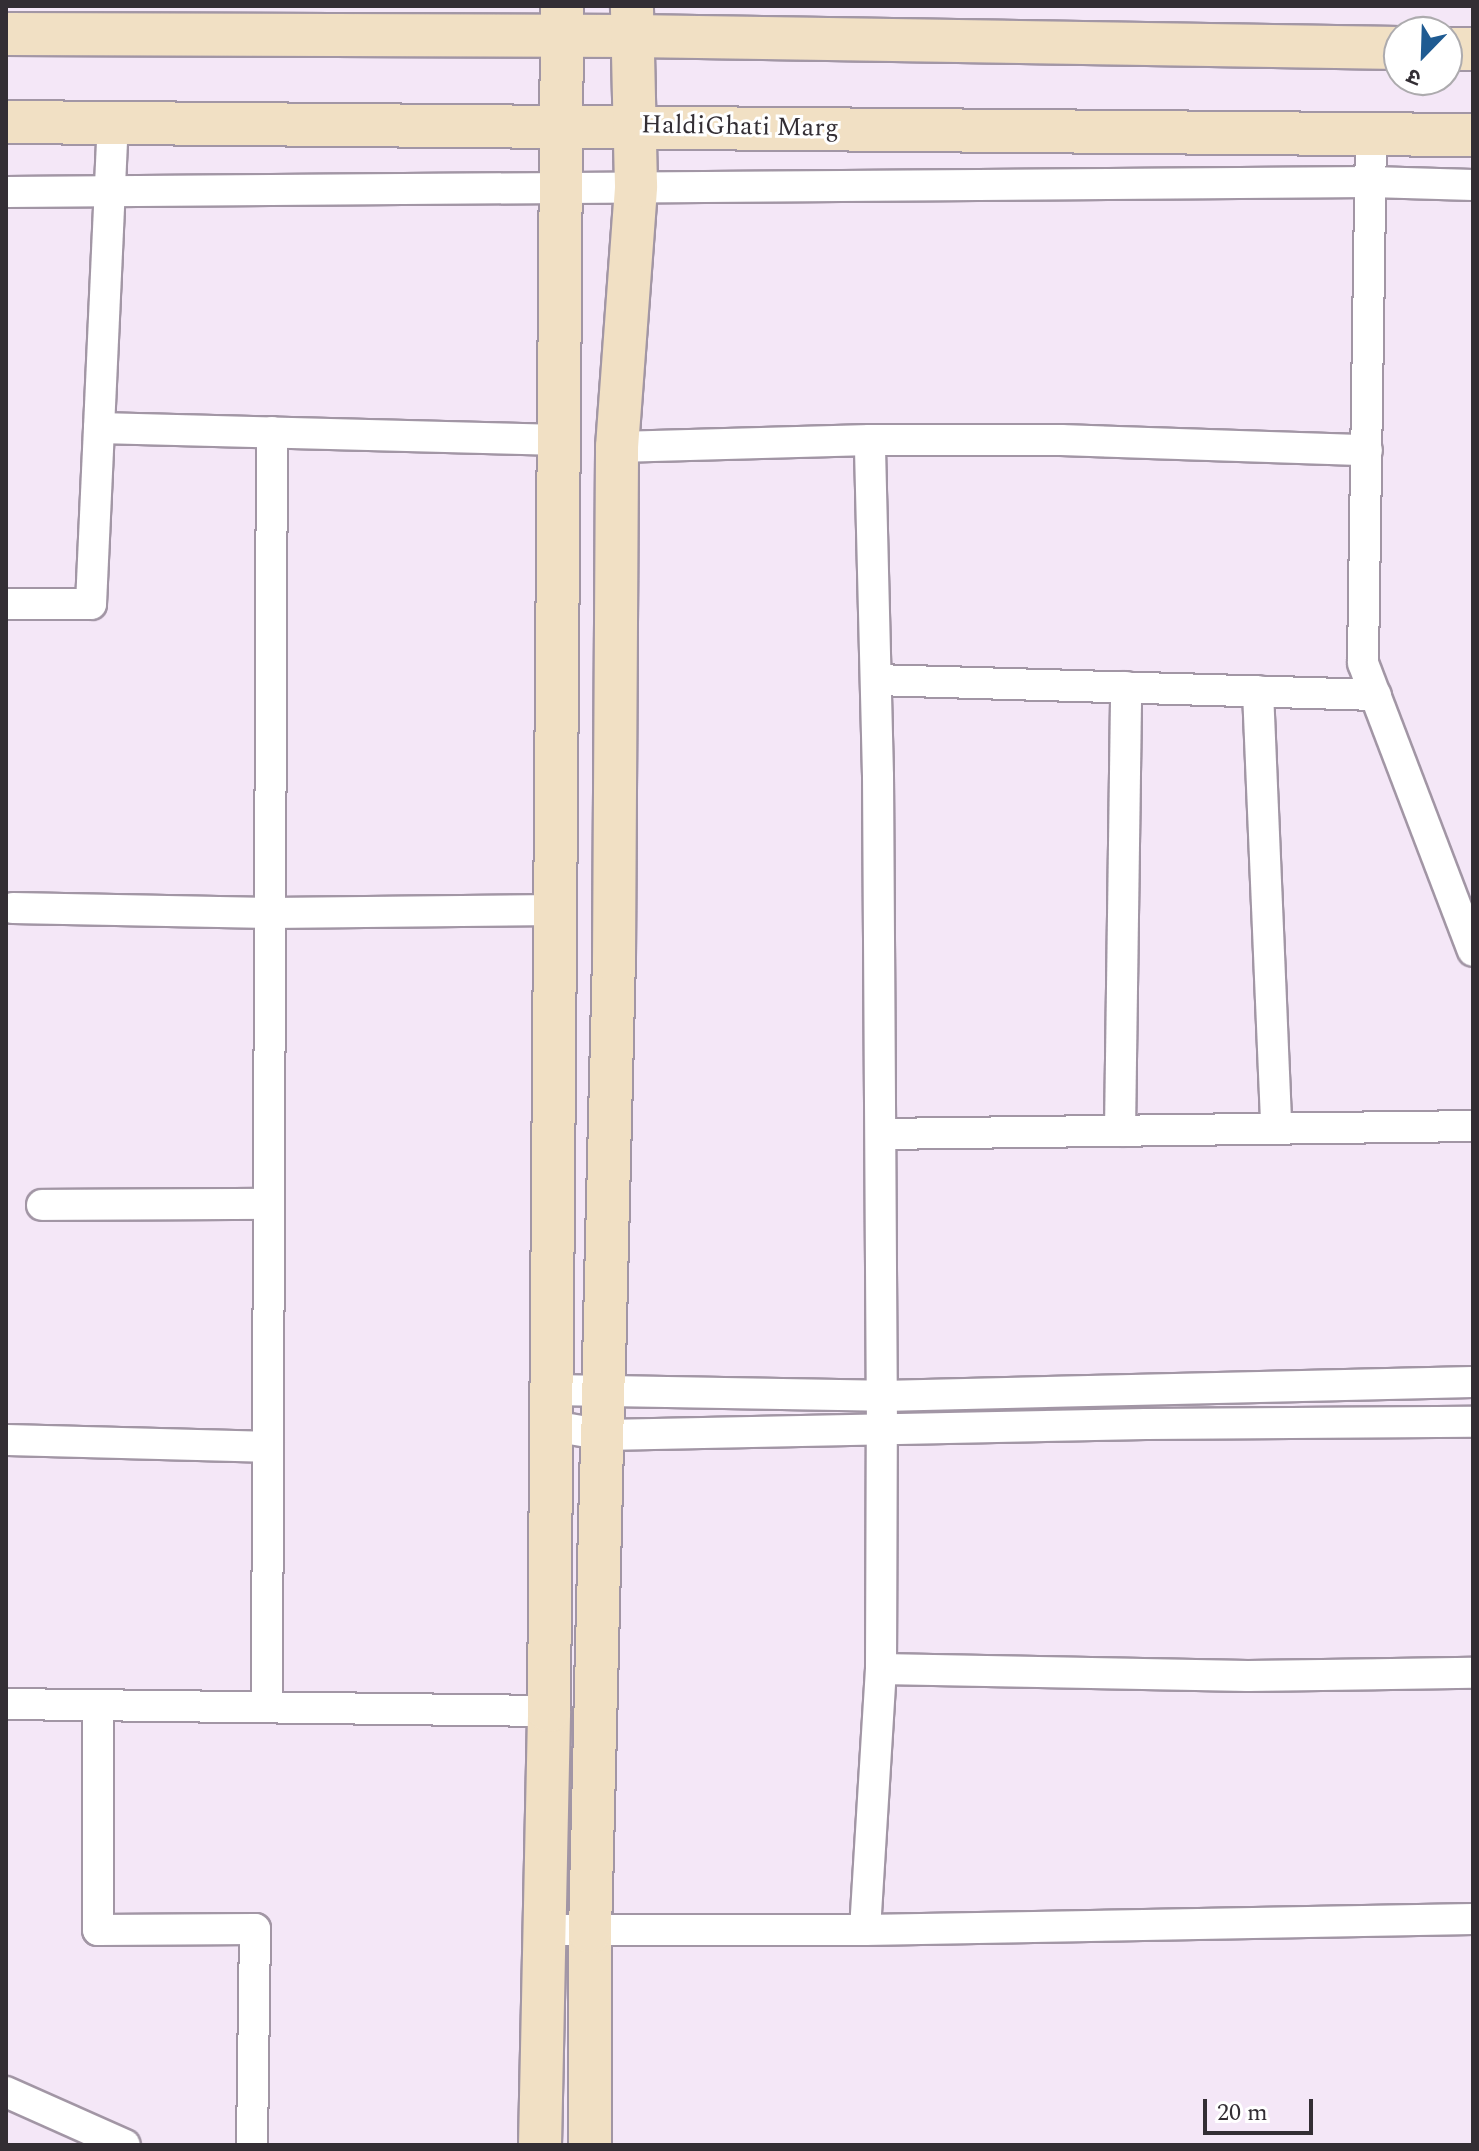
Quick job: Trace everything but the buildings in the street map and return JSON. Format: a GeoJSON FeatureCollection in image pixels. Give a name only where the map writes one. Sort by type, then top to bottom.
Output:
{"type":"FeatureCollection","features":[{"type":"Feature","properties":{"kind":"street"},"geometry":{"type":"LineString","coordinates":[[540,2145],[549,1711],[564,125],[562,21]]}},
{"type":"Feature","properties":{"kind":"street"},"geometry":{"type":"LineString","coordinates":[[590,2145],[590,1932],[605,1435],[602,1390],[614,960],[617,447],[636,186],[632,21]]}},
{"type":"Feature","properties":{"kind":"street"},"geometry":{"type":"LineString","coordinates":[[6,34],[632,21],[1383,47]]}},
{"type":"Feature","properties":{"kind":"street","name":"HaldiGhati Marg"},"geometry":{"type":"LineString","coordinates":[[6,122],[1473,135]]}},
{"type":"Feature","properties":{"kind":"street"},"geometry":{"type":"LineString","coordinates":[[6,604],[91,604],[113,123]]}},
{"type":"Feature","properties":{"kind":"street"},"geometry":{"type":"LineString","coordinates":[[1371,134],[1363,663],[1473,951]]}},
{"type":"Feature","properties":{"kind":"street"},"geometry":{"type":"LineString","coordinates":[[6,192],[1371,182],[1473,185]]}},
{"type":"Feature","properties":{"kind":"street"},"geometry":{"type":"LineString","coordinates":[[99,428],[561,440]]}},
{"type":"Feature","properties":{"kind":"street"},"geometry":{"type":"LineString","coordinates":[[267,1707],[272,432]]}},
{"type":"Feature","properties":{"kind":"street"},"geometry":{"type":"LineString","coordinates":[[617,447],[870,440],[1061,440],[1367,450]]}},
{"type":"Feature","properties":{"kind":"street"},"geometry":{"type":"LineString","coordinates":[[865,1930],[881,1669],[882,1430],[876,680],[870,440]]}},
{"type":"Feature","properties":{"kind":"street"},"geometry":{"type":"LineString","coordinates":[[876,680],[1376,695]]}},
{"type":"Feature","properties":{"kind":"street"},"geometry":{"type":"LineString","coordinates":[[1120,1131],[1126,687]]}},
{"type":"Feature","properties":{"kind":"street"},"geometry":{"type":"LineString","coordinates":[[1258,691],[1276,1129]]}},
{"type":"Feature","properties":{"kind":"street"},"geometry":{"type":"LineString","coordinates":[[13,908],[270,913],[557,910]]}},
{"type":"Feature","properties":{"kind":"street"},"geometry":{"type":"LineString","coordinates":[[881,1134],[1473,1126]]}},
{"type":"Feature","properties":{"kind":"street"},"geometry":{"type":"LineString","coordinates":[[42,1205],[269,1204]]}},
{"type":"Feature","properties":{"kind":"street"},"geometry":{"type":"LineString","coordinates":[[552,1408],[602,1390],[882,1396],[1473,1382]]}},
{"type":"Feature","properties":{"kind":"street"},"geometry":{"type":"LineString","coordinates":[[552,1408],[605,1435],[1473,1422]]}},
{"type":"Feature","properties":{"kind":"street"},"geometry":{"type":"LineString","coordinates":[[6,1440],[268,1447]]}},
{"type":"Feature","properties":{"kind":"street"},"geometry":{"type":"LineString","coordinates":[[881,1669],[1248,1676],[1473,1673]]}},
{"type":"Feature","properties":{"kind":"street"},"geometry":{"type":"LineString","coordinates":[[6,1704],[549,1711]]}},
{"type":"Feature","properties":{"kind":"street"},"geometry":{"type":"LineString","coordinates":[[98,1705],[98,1930],[255,1929],[252,2145]]}},
{"type":"Feature","properties":{"kind":"street"},"geometry":{"type":"LineString","coordinates":[[545,1930],[865,1930],[1473,1919]]}},
{"type":"Feature","properties":{"kind":"street"},"geometry":{"type":"LineString","coordinates":[[6,2092],[125,2145]]}}]}
